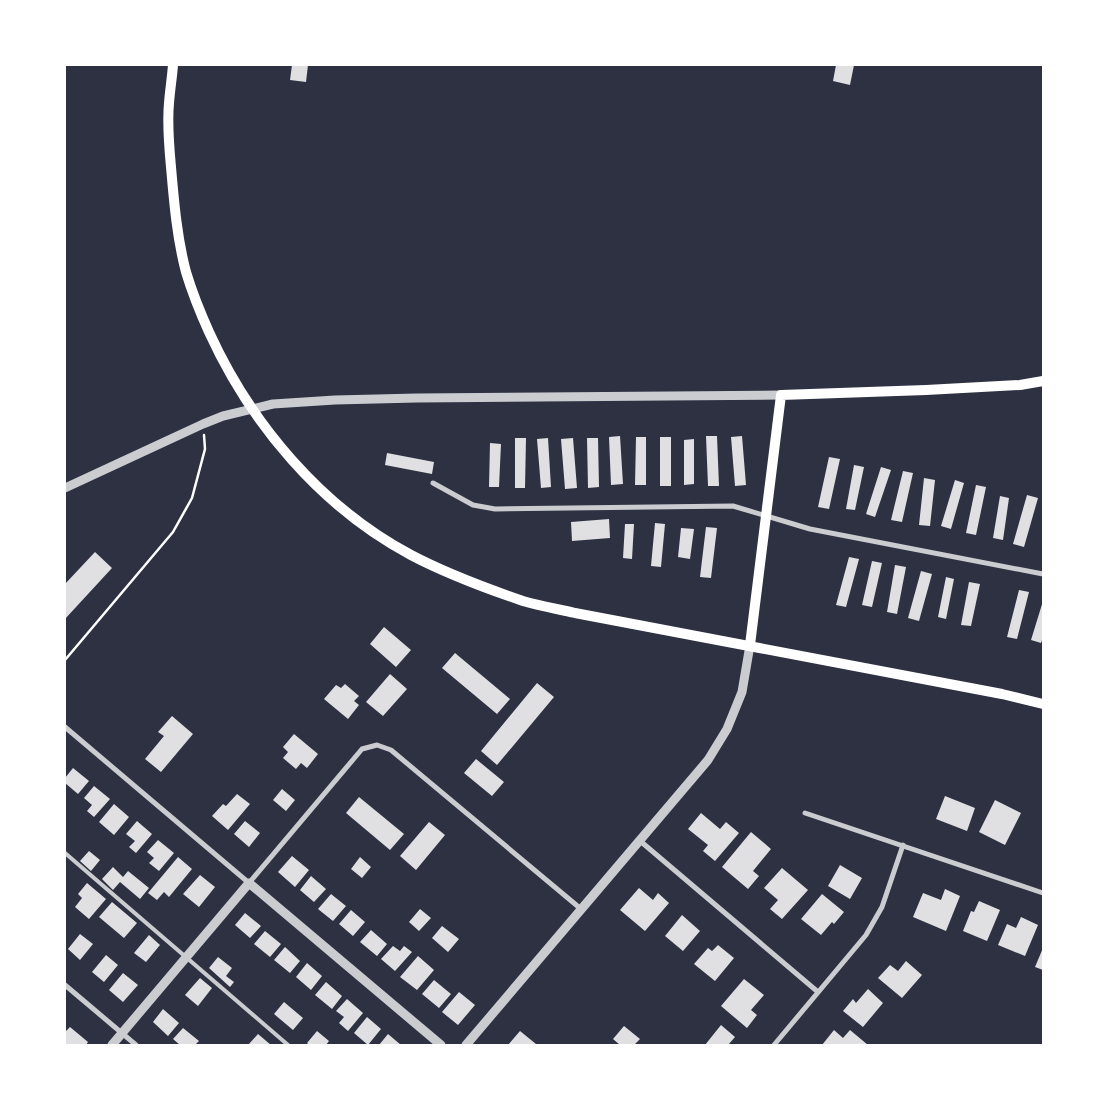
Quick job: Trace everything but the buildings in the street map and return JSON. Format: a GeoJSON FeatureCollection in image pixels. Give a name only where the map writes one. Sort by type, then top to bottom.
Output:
{"type":"FeatureCollection","features":[{"type":"Feature","properties":{"kind":"main road"},"geometry":{"type":"LineString","coordinates":[[173,65],[169,104],[172,189],[186,272],[200,311],[220,355],[236,383],[282,448],[309,478],[338,505],[372,531],[411,555],[470,582],[525,601],[575,613],[750,645],[1002,694],[1043,704]]}},
{"type":"Feature","properties":{"kind":"main road"},"geometry":{"type":"LineString","coordinates":[[750,645],[781,395],[1020,385],[1043,381]]}},
{"type":"Feature","properties":{"kind":"street"},"geometry":{"type":"LineString","coordinates":[[65,488],[203,424],[223,416],[274,404],[336,400],[437,398],[781,395]]}},
{"type":"Feature","properties":{"kind":"street"},"geometry":{"type":"LineString","coordinates":[[433,483],[473,505],[495,509],[733,506],[810,529],[1043,574]]}},
{"type":"Feature","properties":{"kind":"street"},"geometry":{"type":"LineString","coordinates":[[466,1045],[708,760],[728,728],[742,692],[750,645]]}},
{"type":"Feature","properties":{"kind":"street"},"geometry":{"type":"LineString","coordinates":[[65,727],[442,1045]]}},
{"type":"Feature","properties":{"kind":"street"},"geometry":{"type":"LineString","coordinates":[[112,1045],[362,749],[377,744],[391,750],[581,909]]}},
{"type":"Feature","properties":{"kind":"street"},"geometry":{"type":"LineString","coordinates":[[805,813],[1043,893]]}},
{"type":"Feature","properties":{"kind":"street"},"geometry":{"type":"LineString","coordinates":[[639,840],[818,992]]}},
{"type":"Feature","properties":{"kind":"street"},"geometry":{"type":"LineString","coordinates":[[774,1045],[866,936],[882,906],[903,845]]}},
{"type":"Feature","properties":{"kind":"street"},"geometry":{"type":"LineString","coordinates":[[65,985],[136,1045]]}},
{"type":"Feature","properties":{"kind":"lane"},"geometry":{"type":"LineString","coordinates":[[65,853],[288,1045]]}},
{"type":"Feature","properties":{"kind":"path"},"geometry":{"type":"LineString","coordinates":[[65,660],[173,532],[192,498],[205,449],[203,424]]}}]}
